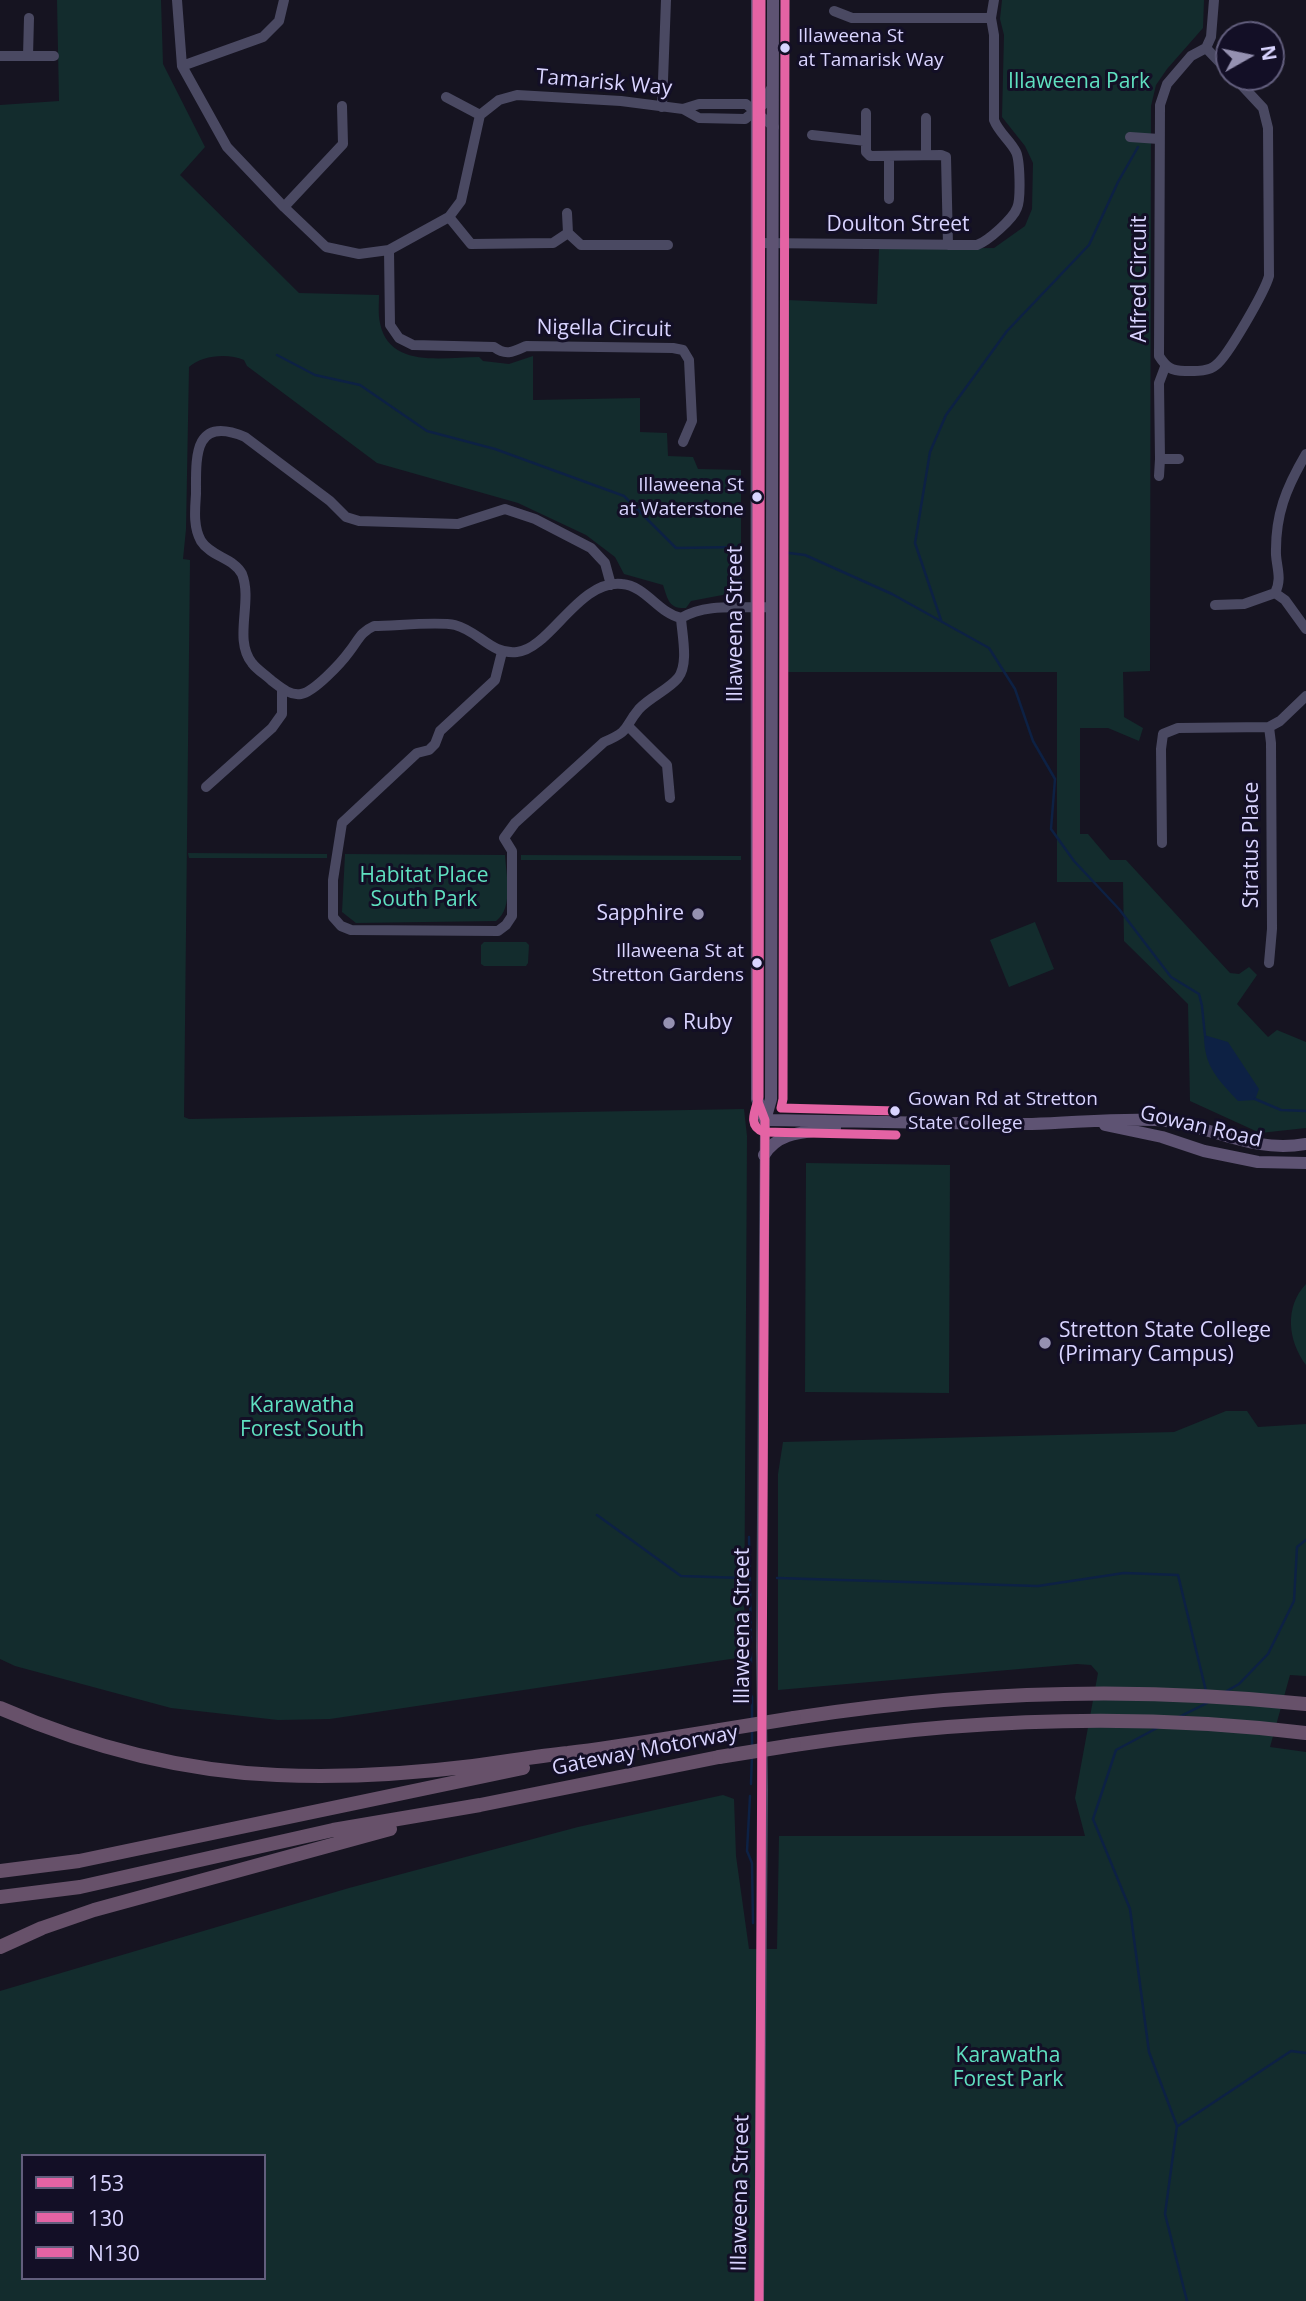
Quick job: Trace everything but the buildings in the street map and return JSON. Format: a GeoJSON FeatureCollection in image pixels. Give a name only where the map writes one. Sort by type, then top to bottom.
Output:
{"type":"FeatureCollection","features":[{"type":"Feature","properties":{"kind":"highway","name":"Gateway Motorway"},"geometry":{"type":"LineString","coordinates":[[0,1708],[78,1738],[183,1764],[274,1775],[374,1776],[592,1751],[882,1704],[945,1698],[1068,1693],[1185,1695],[1305,1704]]}},
{"type":"Feature","properties":{"kind":"highway","name":"Gateway Motorway"},"geometry":{"type":"LineString","coordinates":[[0,1897],[80,1887],[333,1830],[794,1745],[944,1727],[1068,1722],[1169,1723],[1303,1732]]}},
{"type":"Feature","properties":{"kind":"highway"},"geometry":{"type":"LineString","coordinates":[[0,1871],[79,1861],[572,1760],[592,1751]]}},
{"type":"Feature","properties":{"kind":"highway"},"geometry":{"type":"LineString","coordinates":[[0,1947],[42,1928],[94,1910],[333,1843],[457,1814],[480,1805]]}},
{"type":"Feature","properties":{"kind":"main road","name":"Illaweena Street"},"geometry":{"type":"LineString","coordinates":[[757,0],[758,482],[755,867],[757,1099],[765,1120]]}},
{"type":"Feature","properties":{"kind":"main road","name":"Illaweena Street"},"geometry":{"type":"LineString","coordinates":[[765,1120],[771,1099],[773,0]]}},
{"type":"Feature","properties":{"kind":"main road"},"geometry":{"type":"LineString","coordinates":[[755,697],[771,688]]}},
{"type":"Feature","properties":{"kind":"main road"},"geometry":{"type":"LineString","coordinates":[[755,867],[771,867]]}},
{"type":"Feature","properties":{"kind":"main road","name":"Gowan Road"},"geometry":{"type":"LineString","coordinates":[[765,1120],[1088,1122],[1126,1119],[1190,1125],[1261,1146],[1306,1144]]}},
{"type":"Feature","properties":{"kind":"main road"},"geometry":{"type":"LineString","coordinates":[[764,1155],[775,1143],[798,1132],[863,1122]]}},
{"type":"Feature","properties":{"kind":"main road","name":"Gowan Road"},"geometry":{"type":"LineString","coordinates":[[1088,1122],[1162,1137],[1204,1151],[1244,1159],[1306,1163]]}},
{"type":"Feature","properties":{"kind":"street"},"geometry":{"type":"LineString","coordinates":[[177,0],[182,66],[227,147],[326,247],[359,254],[389,250],[449,217],[461,201],[480,115],[446,97]]}},
{"type":"Feature","properties":{"kind":"street"},"geometry":{"type":"LineString","coordinates":[[182,66],[263,37],[279,21],[284,0]]}},
{"type":"Feature","properties":{"kind":"street"},"geometry":{"type":"LineString","coordinates":[[662,107],[666,0]]}},
{"type":"Feature","properties":{"kind":"street","name":"Doulton Street"},"geometry":{"type":"LineString","coordinates":[[757,243],[984,243],[1017,209],[1019,202],[1019,162],[994,120],[994,35],[991,18],[994,0]]}},
{"type":"Feature","properties":{"kind":"street"},"geometry":{"type":"LineString","coordinates":[[1214,0],[1211,37],[1206,48],[1215,57]]}},
{"type":"Feature","properties":{"kind":"street"},"geometry":{"type":"LineString","coordinates":[[834,11],[852,18],[991,18]]}},
{"type":"Feature","properties":{"kind":"street"},"geometry":{"type":"LineString","coordinates":[[28,56],[29,18]]}},
{"type":"Feature","properties":{"kind":"street","name":"Alfred Circuit"},"geometry":{"type":"LineString","coordinates":[[1206,48],[1191,56],[1167,85],[1160,105],[1159,356],[1166,367],[1176,371],[1207,370],[1215,367],[1267,283],[1268,128],[1263,108],[1247,91]]}},
{"type":"Feature","properties":{"kind":"street"},"geometry":{"type":"LineString","coordinates":[[0,56],[54,56]]}},
{"type":"Feature","properties":{"kind":"street"},"geometry":{"type":"LineString","coordinates":[[757,135],[745,119],[766,103],[774,75]]}},
{"type":"Feature","properties":{"kind":"street"},"geometry":{"type":"LineString","coordinates":[[757,91],[745,104],[774,127]]}},
{"type":"Feature","properties":{"kind":"street","name":"Tamarisk Way"},"geometry":{"type":"LineString","coordinates":[[480,115],[499,100],[517,94],[621,101],[682,109],[699,104],[745,104]]}},
{"type":"Feature","properties":{"kind":"street"},"geometry":{"type":"LineString","coordinates":[[284,207],[343,144],[342,106]]}},
{"type":"Feature","properties":{"kind":"street","name":"Tamarisk Way"},"geometry":{"type":"LineString","coordinates":[[682,109],[699,118],[745,119]]}},
{"type":"Feature","properties":{"kind":"street"},"geometry":{"type":"LineString","coordinates":[[866,113],[866,152],[870,156],[941,155],[946,158],[948,245]]}},
{"type":"Feature","properties":{"kind":"street"},"geometry":{"type":"LineString","coordinates":[[926,118],[926,155]]}},
{"type":"Feature","properties":{"kind":"street"},"geometry":{"type":"LineString","coordinates":[[812,135],[866,141]]}},
{"type":"Feature","properties":{"kind":"street"},"geometry":{"type":"LineString","coordinates":[[1130,138],[1159,139]]}},
{"type":"Feature","properties":{"kind":"street"},"geometry":{"type":"LineString","coordinates":[[889,156],[889,198]]}},
{"type":"Feature","properties":{"kind":"street"},"geometry":{"type":"LineString","coordinates":[[567,213],[568,233],[581,245],[668,245]]}},
{"type":"Feature","properties":{"kind":"street"},"geometry":{"type":"LineString","coordinates":[[449,217],[471,244],[553,243],[568,233]]}},
{"type":"Feature","properties":{"kind":"street","name":"Nigella Circuit"},"geometry":{"type":"LineString","coordinates":[[389,250],[390,325],[399,338],[413,345],[494,348],[502,353],[510,353],[526,346],[673,348],[683,351],[689,360],[692,421],[683,442]]}},
{"type":"Feature","properties":{"kind":"street"},"geometry":{"type":"LineString","coordinates":[[1159,477],[1159,383],[1166,367]]}},
{"type":"Feature","properties":{"kind":"street"},"geometry":{"type":"LineString","coordinates":[[611,585],[605,563],[591,548],[535,519],[505,509],[458,524],[359,521],[346,517],[330,501],[245,437],[230,430],[214,432],[202,438],[196,456],[195,520],[200,539],[208,551],[229,561],[241,572],[245,587],[245,650],[253,664],[282,689],[301,694],[316,686],[350,651],[363,631],[374,626],[454,625],[471,632],[498,652],[522,652],[536,643],[590,594],[606,585],[611,585],[624,584],[644,593],[669,615],[681,618],[706,607],[771,607]]}},
{"type":"Feature","properties":{"kind":"street"},"geometry":{"type":"LineString","coordinates":[[1215,605],[1244,604],[1275,593],[1279,584],[1276,557],[1278,518],[1287,486],[1306,454]]}},
{"type":"Feature","properties":{"kind":"street"},"geometry":{"type":"LineString","coordinates":[[1160,459],[1179,459]]}},
{"type":"Feature","properties":{"kind":"street"},"geometry":{"type":"LineString","coordinates":[[1275,593],[1285,600],[1306,629]]}},
{"type":"Feature","properties":{"kind":"street"},"geometry":{"type":"LineString","coordinates":[[502,652],[495,680],[440,731],[435,744],[429,750],[417,752],[342,823],[333,880],[334,917],[341,926],[351,930],[498,931],[506,925],[512,916],[512,851],[504,838],[515,823],[604,742],[629,727],[639,709],[679,677],[684,663],[681,618]]}},
{"type":"Feature","properties":{"kind":"street"},"geometry":{"type":"LineString","coordinates":[[206,787],[272,728],[282,714],[282,689]]}},
{"type":"Feature","properties":{"kind":"street"},"geometry":{"type":"LineString","coordinates":[[1162,843],[1163,734],[1178,728],[1269,727],[1280,721],[1306,696]]}},
{"type":"Feature","properties":{"kind":"street"},"geometry":{"type":"LineString","coordinates":[[629,727],[667,765],[670,798]]}},
{"type":"Feature","properties":{"kind":"street","name":"Stratus Place"},"geometry":{"type":"LineString","coordinates":[[1269,727],[1272,929],[1269,963]]}},
{"type":"Feature","properties":{"kind":"street","name":"Illaweena Street"},"geometry":{"type":"LineString","coordinates":[[759,2301],[765,1120]]}},
{"type":"Feature","properties":{"kind":"green space","name":"Karawatha Forest South"},"geometry":{"type":"Polygon","coordinates":[[[57,0],[161,0],[163,64],[205,147],[180,175],[299,293],[379,295],[379,320],[385,338],[394,348],[406,354],[435,358],[479,357],[483,361],[509,364],[533,356],[533,400],[640,398],[640,432],[667,433],[668,456],[693,457],[698,469],[741,470],[741,583],[733,593],[691,601],[686,608],[680,608],[670,602],[663,585],[624,574],[615,557],[586,535],[518,503],[377,463],[247,366],[244,360],[215,356],[189,367],[183,559],[190,560],[184,1117],[744,1109],[747,1136],[744,1657],[330,1719],[278,1720],[171,1708],[15,1666],[0,1659],[0,105],[59,101],[57,0]]]}},
{"type":"Feature","properties":{"kind":"green space","name":"Illaweena Park"},"geometry":{"type":"Polygon","coordinates":[[[1002,0],[1204,0],[1203,28],[1156,85],[1151,106],[1150,671],[1123,672],[1124,717],[1143,728],[1139,741],[1108,728],[1080,728],[1080,834],[1088,834],[1110,860],[1126,860],[1230,973],[1239,974],[1249,967],[1257,975],[1237,1004],[1268,1037],[1277,1030],[1306,1042],[1306,1128],[1260,1133],[1190,1101],[1188,1004],[1124,941],[1123,882],[1057,882],[1057,672],[785,672],[787,300],[877,304],[879,249],[994,248],[1025,226],[1032,209],[1033,163],[1025,146],[1002,117],[1002,0]]]}},
{"type":"Feature","properties":{"kind":"green space"},"geometry":{"type":"Polygon","coordinates":[[[188,853],[327,854],[327,858],[189,858],[188,853]]]}},
{"type":"Feature","properties":{"kind":"green space","name":"Habitat Place South Park"},"geometry":{"type":"Polygon","coordinates":[[[345,854],[505,855],[508,890],[505,908],[496,921],[356,923],[342,912],[345,854]]]}},
{"type":"Feature","properties":{"kind":"green space"},"geometry":{"type":"Polygon","coordinates":[[[521,855],[741,856],[741,860],[521,860],[521,855]]]}},
{"type":"Feature","properties":{"kind":"green space"},"geometry":{"type":"Polygon","coordinates":[[[1035,922],[1054,969],[1009,987],[990,940],[1035,922]]]}},
{"type":"Feature","properties":{"kind":"green space"},"geometry":{"type":"Polygon","coordinates":[[[484,942],[526,942],[529,945],[528,963],[526,966],[484,966],[481,964],[481,945],[484,942]]]}},
{"type":"Feature","properties":{"kind":"green space"},"geometry":{"type":"Polygon","coordinates":[[[806,1163],[950,1165],[949,1393],[805,1392],[806,1163]]]}},
{"type":"Feature","properties":{"kind":"green space"},"geometry":{"type":"Polygon","coordinates":[[[1306,1284],[1306,1365],[1295,1345],[1291,1324],[1294,1303],[1306,1284]]]}},
{"type":"Feature","properties":{"kind":"green space","name":"Karawatha Forest Park"},"geometry":{"type":"Polygon","coordinates":[[[1226,1411],[1247,1411],[1258,1427],[1306,1424],[1306,1676],[1290,1675],[1270,1747],[1306,1752],[1306,2301],[0,2301],[0,1991],[349,1888],[578,1827],[723,1795],[734,1799],[736,1856],[749,1949],[777,1949],[779,1836],[1085,1836],[1075,1798],[1098,1673],[1091,1665],[1077,1664],[778,1690],[778,1474],[783,1442],[1174,1432],[1226,1411]]]}},
{"type":"Feature","properties":{"kind":"water"},"geometry":{"type":"Polygon","coordinates":[[[1204,1035],[1228,1042],[1259,1089],[1255,1100],[1238,1101],[1218,1079],[1206,1056],[1204,1035]]]}},
{"type":"Feature","properties":{"kind":"waterway"},"geometry":{"type":"LineString","coordinates":[[941,620],[915,543],[930,452],[946,415],[1007,331],[1089,245],[1118,182],[1138,147]]}},
{"type":"Feature","properties":{"kind":"waterway"},"geometry":{"type":"LineString","coordinates":[[277,355],[315,375],[360,385],[427,431],[495,449],[624,496],[676,548],[739,547]]}},
{"type":"Feature","properties":{"kind":"waterway"},"geometry":{"type":"LineString","coordinates":[[789,553],[805,555],[892,594],[989,648],[1015,689],[1033,741],[1055,779],[1051,829],[1074,861],[1119,909],[1171,977],[1199,994],[1205,1036]]}},
{"type":"Feature","properties":{"kind":"waterway"},"geometry":{"type":"LineString","coordinates":[[1255,1099],[1281,1110],[1306,1111]]}},
{"type":"Feature","properties":{"kind":"waterway"},"geometry":{"type":"LineString","coordinates":[[597,1515],[681,1576],[743,1578]]}},
{"type":"Feature","properties":{"kind":"waterway"},"geometry":{"type":"LineString","coordinates":[[749,1537],[751,1641]]}},
{"type":"Feature","properties":{"kind":"waterway"},"geometry":{"type":"LineString","coordinates":[[1225,1692],[1239,1684],[1268,1654],[1294,1601],[1297,1547],[1306,1540]]}},
{"type":"Feature","properties":{"kind":"waterway"},"geometry":{"type":"LineString","coordinates":[[777,1578],[1038,1586],[1124,1573],[1178,1575],[1206,1691]]}},
{"type":"Feature","properties":{"kind":"waterway"},"geometry":{"type":"LineString","coordinates":[[751,1653],[751,1663]]}},
{"type":"Feature","properties":{"kind":"waterway"},"geometry":{"type":"LineString","coordinates":[[747,1687],[752,1697],[752,1718]]}},
{"type":"Feature","properties":{"kind":"waterway"},"geometry":{"type":"LineString","coordinates":[[1179,1717],[1207,1703]]}},
{"type":"Feature","properties":{"kind":"waterway"},"geometry":{"type":"LineString","coordinates":[[752,1728],[752,1746]]}},
{"type":"Feature","properties":{"kind":"waterway"},"geometry":{"type":"LineString","coordinates":[[1157,1728],[1116,1750],[1093,1819],[1130,1909],[1149,2052],[1177,2126],[1165,2214],[1187,2301]]}},
{"type":"Feature","properties":{"kind":"waterway"},"geometry":{"type":"LineString","coordinates":[[751,1784],[752,1756]]}},
{"type":"Feature","properties":{"kind":"waterway"},"geometry":{"type":"LineString","coordinates":[[750,1796],[747,1851],[752,1863],[753,1923]]}},
{"type":"Feature","properties":{"kind":"waterway"},"geometry":{"type":"LineString","coordinates":[[1178,2126],[1291,2051],[1306,2053]]}},
{"type":"Feature","properties":{"kind":"transit line","name":"153"},"geometry":{"type":"LineString","coordinates":[[757,0],[757,1099],[765,1120],[759,2301]]}},
{"type":"Feature","properties":{"kind":"transit line","name":"130"},"geometry":{"type":"LineString","coordinates":[[761,0],[759,1097],[754,1122],[755,1126],[764,1132],[896,1135]]}},
{"type":"Feature","properties":{"kind":"transit line","name":"N130"},"geometry":{"type":"LineString","coordinates":[[785,0],[781,1108],[896,1111]]}},
{"type":"Feature","properties":{"kind":"place","name":"Illaweena St at Tamarisk Way"},"geometry":{"type":"Point","coordinates":[785,48]}},
{"type":"Feature","properties":{"kind":"place","name":"Illaweena St at Waterstone"},"geometry":{"type":"Point","coordinates":[757,497]}},
{"type":"Feature","properties":{"kind":"place","name":"Sapphire"},"geometry":{"type":"Point","coordinates":[698,914]}},
{"type":"Feature","properties":{"kind":"place","name":"Illaweena St at Stretton Gardens"},"geometry":{"type":"Point","coordinates":[757,963]}},
{"type":"Feature","properties":{"kind":"place","name":"Ruby"},"geometry":{"type":"Point","coordinates":[669,1023]}},
{"type":"Feature","properties":{"kind":"place","name":"Gowan Rd at Stretton State College"},"geometry":{"type":"Point","coordinates":[895,1111]}},
{"type":"Feature","properties":{"kind":"place","name":"Stretton State College (Primary Campus)"},"geometry":{"type":"Point","coordinates":[1045,1343]}}]}
